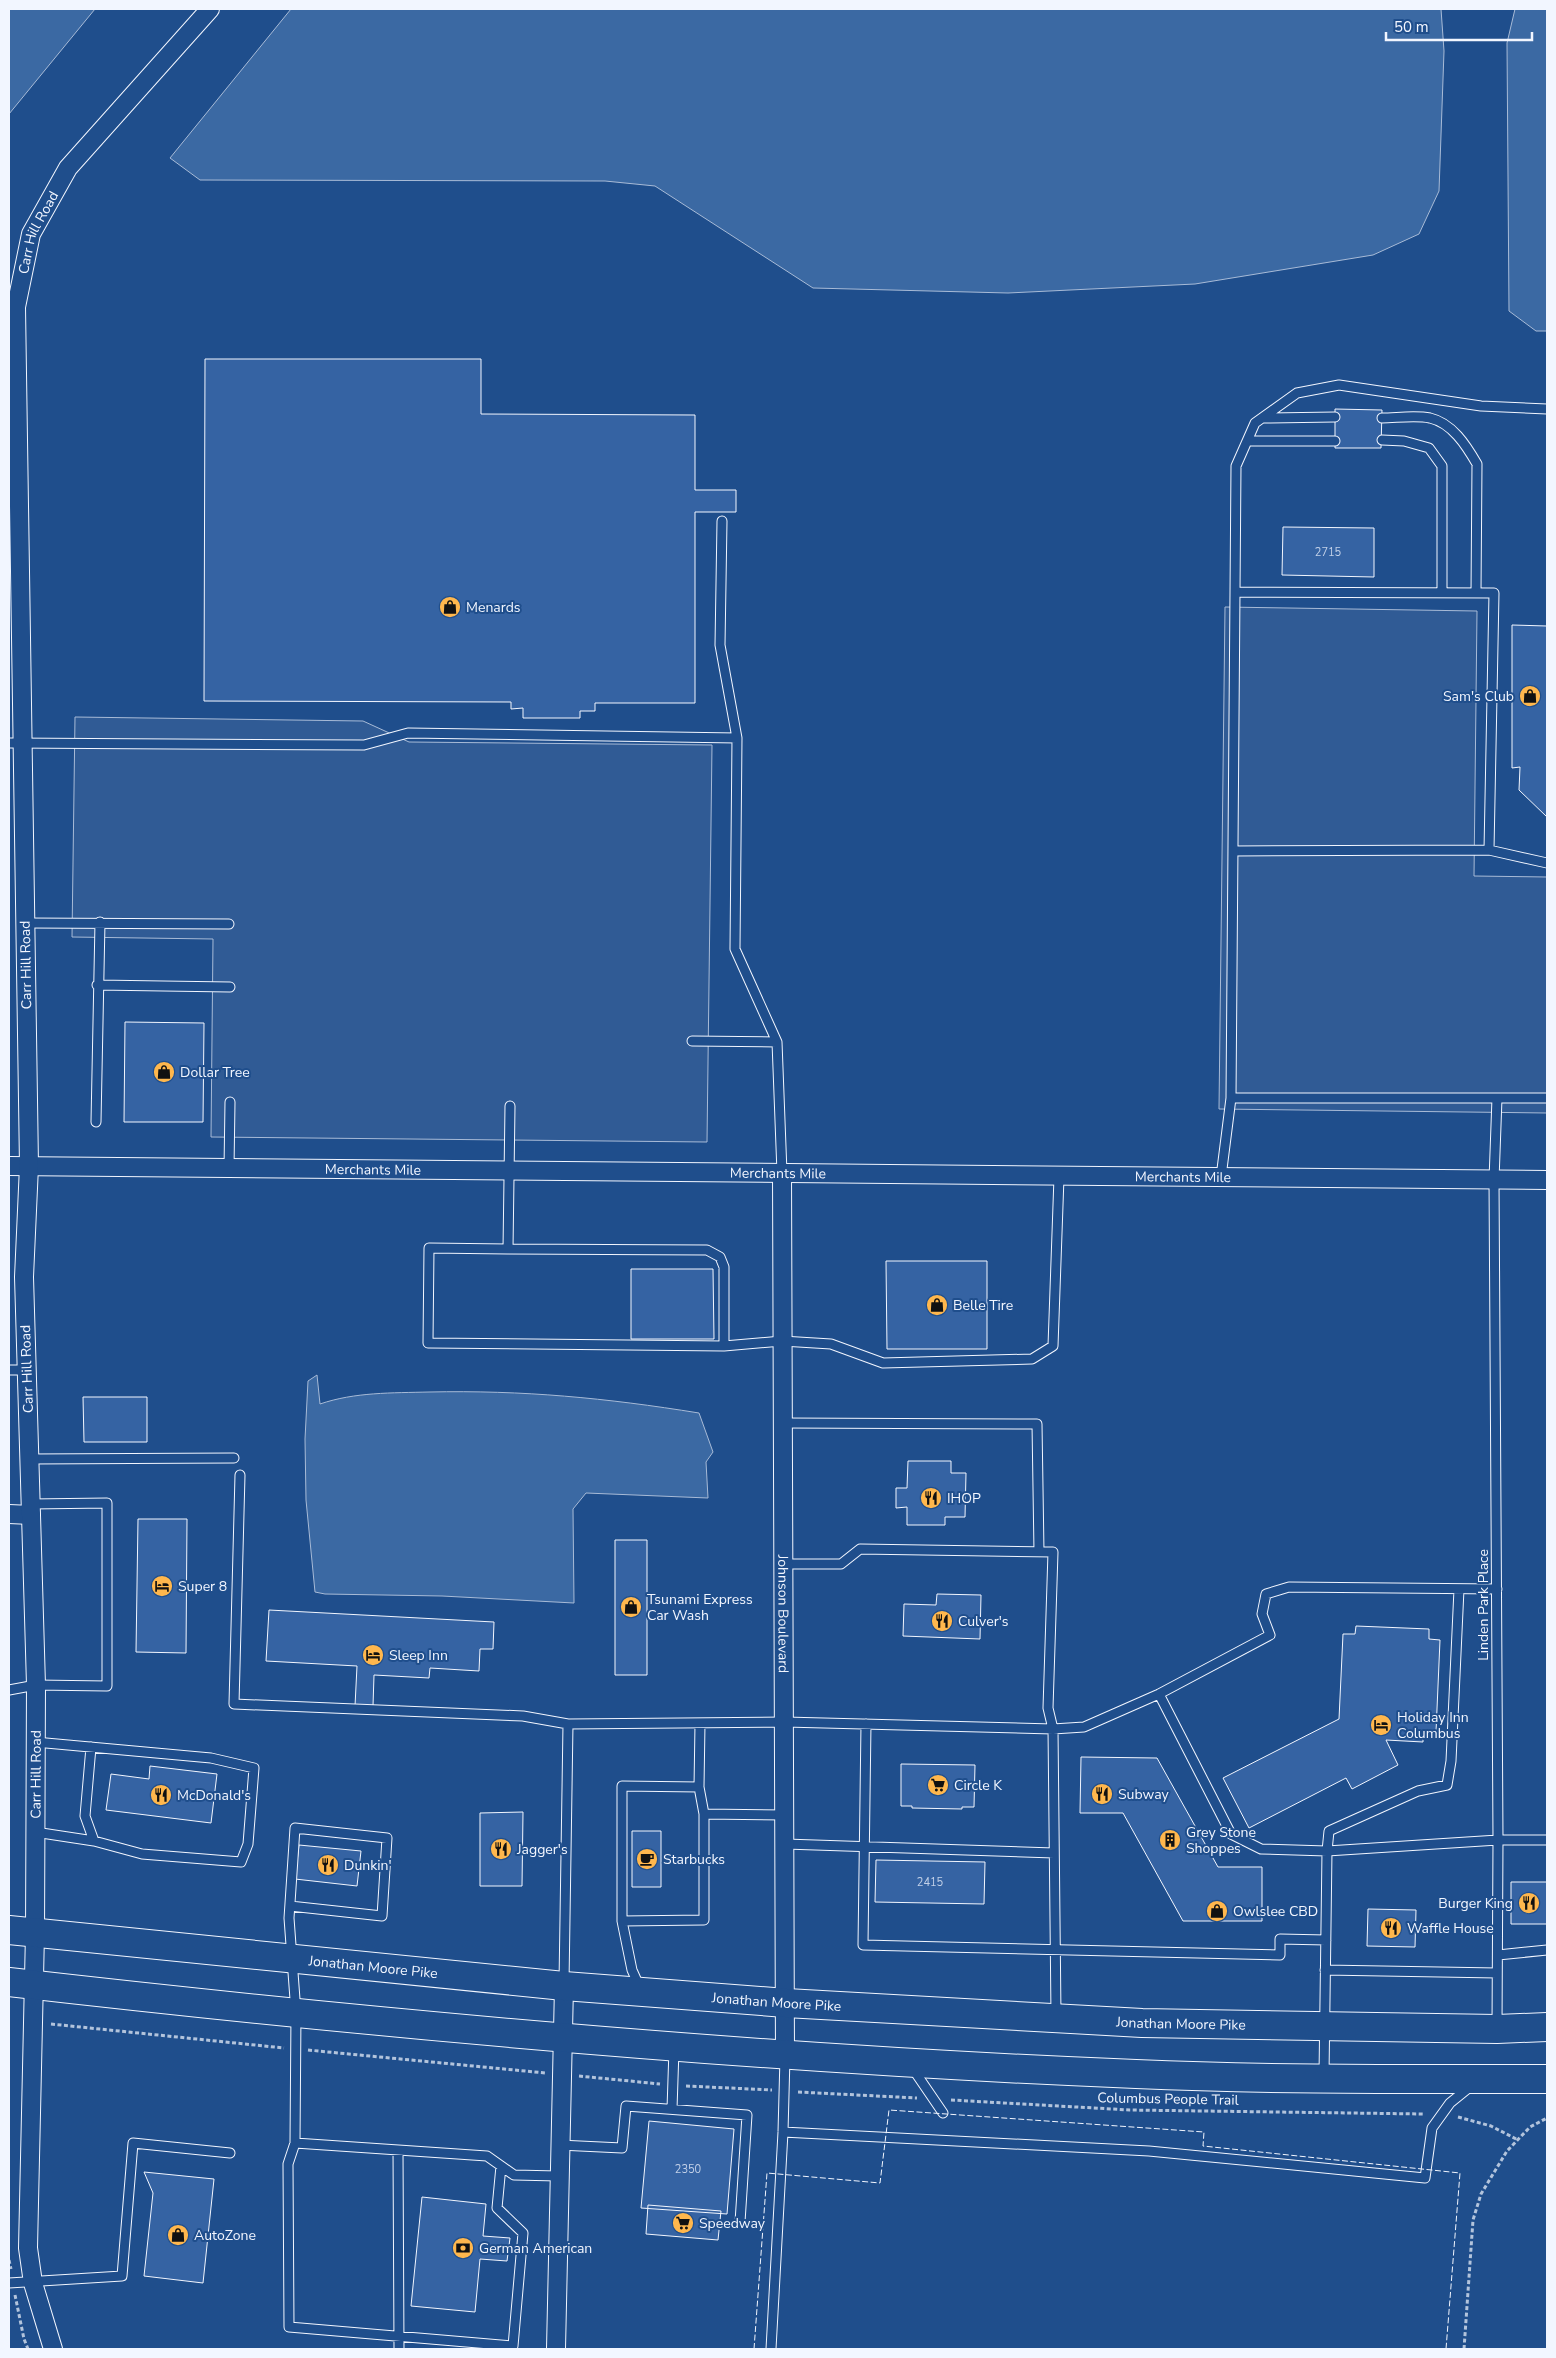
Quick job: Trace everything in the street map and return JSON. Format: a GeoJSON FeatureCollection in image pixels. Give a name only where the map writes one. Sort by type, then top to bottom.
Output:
{"type":"FeatureCollection","features":[{"type":"Feature","properties":{"kind":"highway","name":"Jonathan Moore Pike"},"geometry":{"type":"LineString","coordinates":[[22,1931],[564,1986],[786,2003],[1142,2022],[1497,2029],[1547,2027]]}},
{"type":"Feature","properties":{"kind":"highway"},"geometry":{"type":"LineString","coordinates":[[21,1984],[562,2039],[785,2056],[1139,2074],[1547,2079]]}},
{"type":"Feature","properties":{"kind":"street","name":"Carr Hill Road"},"geometry":{"type":"LineString","coordinates":[[53,2349],[33,2283],[28,2248],[21,1984],[22,1931],[35,1832],[36,1685],[24,1277],[29,1166],[26,923],[16,743],[13,332],[16,307],[31,234],[68,168],[210,9]]}},
{"type":"Feature","properties":{"kind":"street","name":"Merchants Mile"},"geometry":{"type":"LineString","coordinates":[[9,1166],[1547,1180]]}},
{"type":"Feature","properties":{"kind":"street","name":"Johnson Boulevard"},"geometry":{"type":"LineString","coordinates":[[782,1173],[785,2056]]}},
{"type":"Feature","properties":{"kind":"street"},"geometry":{"type":"LineString","coordinates":[[9,1514],[31,1510]]}},
{"type":"Feature","properties":{"kind":"street"},"geometry":{"type":"LineString","coordinates":[[556,2349],[558,2176],[564,1986]]}},
{"type":"Feature","properties":{"kind":"lane"},"geometry":{"type":"LineString","coordinates":[[1221,1177],[1231,1098],[1236,466],[1255,423],[1297,393],[1339,385],[1481,406],[1547,409]]}},
{"type":"Feature","properties":{"kind":"lane"},"geometry":{"type":"LineString","coordinates":[[1262,418],[1335,417]]}},
{"type":"Feature","properties":{"kind":"lane"},"geometry":{"type":"LineString","coordinates":[[1382,418],[1429,418],[1450,428],[1467,447],[1477,464],[1476,593]]}},
{"type":"Feature","properties":{"kind":"lane"},"geometry":{"type":"LineString","coordinates":[[1382,440],[1404,441],[1429,448],[1442,466],[1442,593]]}},
{"type":"Feature","properties":{"kind":"lane"},"geometry":{"type":"LineString","coordinates":[[1248,441],[1335,441]]}},
{"type":"Feature","properties":{"kind":"lane"},"geometry":{"type":"LineString","coordinates":[[722,521],[720,645],[737,738],[735,949],[776,1042],[782,1173]]}},
{"type":"Feature","properties":{"kind":"lane"},"geometry":{"type":"LineString","coordinates":[[1236,592],[1494,593],[1489,850]]}},
{"type":"Feature","properties":{"kind":"lane"},"geometry":{"type":"LineString","coordinates":[[16,743],[364,745],[408,733],[737,738]]}},
{"type":"Feature","properties":{"kind":"lane"},"geometry":{"type":"LineString","coordinates":[[1233,851],[1489,850],[1547,864]]}},
{"type":"Feature","properties":{"kind":"lane"},"geometry":{"type":"LineString","coordinates":[[96,1122],[97,985],[100,922]]}},
{"type":"Feature","properties":{"kind":"lane"},"geometry":{"type":"LineString","coordinates":[[26,923],[230,924]]}},
{"type":"Feature","properties":{"kind":"lane"},"geometry":{"type":"LineString","coordinates":[[97,985],[230,988]]}},
{"type":"Feature","properties":{"kind":"lane"},"geometry":{"type":"LineString","coordinates":[[692,1041],[776,1042]]}},
{"type":"Feature","properties":{"kind":"lane"},"geometry":{"type":"LineString","coordinates":[[1231,1098],[1547,1098]]}},
{"type":"Feature","properties":{"kind":"lane","name":"Linden Park Place"},"geometry":{"type":"LineString","coordinates":[[1497,1098],[1494,1180],[1498,1840],[1497,2029]]}},
{"type":"Feature","properties":{"kind":"lane"},"geometry":{"type":"LineString","coordinates":[[229,1168],[230,1102]]}},
{"type":"Feature","properties":{"kind":"lane"},"geometry":{"type":"LineString","coordinates":[[508,1249],[510,1106]]}},
{"type":"Feature","properties":{"kind":"lane"},"geometry":{"type":"LineString","coordinates":[[724,1346],[724,1267],[720,1257],[707,1250],[429,1248],[428,1343],[724,1346],[782,1341],[831,1344],[882,1363],[1032,1359],[1053,1346],[1059,1177]]}},
{"type":"Feature","properties":{"kind":"lane"},"geometry":{"type":"LineString","coordinates":[[9,1370],[27,1370]]}},
{"type":"Feature","properties":{"kind":"lane"},"geometry":{"type":"LineString","coordinates":[[783,1423],[1038,1424],[1039,1552]]}},
{"type":"Feature","properties":{"kind":"lane"},"geometry":{"type":"LineString","coordinates":[[30,1459],[234,1458]]}},
{"type":"Feature","properties":{"kind":"lane"},"geometry":{"type":"LineString","coordinates":[[240,1475],[234,1704],[523,1716],[568,1724],[785,1722],[1053,1729],[1084,1727],[1160,1694],[1270,1635],[1262,1614],[1266,1594],[1289,1587],[1497,1589]]}},
{"type":"Feature","properties":{"kind":"lane"},"geometry":{"type":"LineString","coordinates":[[9,1690],[36,1685],[107,1686],[107,1502],[31,1510]]}},
{"type":"Feature","properties":{"kind":"lane"},"geometry":{"type":"LineString","coordinates":[[784,1564],[841,1564],[860,1549],[1053,1552],[1048,1708],[1053,1729],[1056,2018]]}},
{"type":"Feature","properties":{"kind":"lane"},"geometry":{"type":"LineString","coordinates":[[1324,2077],[1327,1850],[1329,1831],[1418,1791],[1447,1785],[1451,1760],[1459,1589]]}},
{"type":"Feature","properties":{"kind":"lane"},"geometry":{"type":"LineString","coordinates":[[1160,1694],[1231,1834],[1260,1849],[1327,1850],[1498,1840],[1547,1840]]}},
{"type":"Feature","properties":{"kind":"lane"},"geometry":{"type":"LineString","coordinates":[[564,1986],[568,1724]]}},
{"type":"Feature","properties":{"kind":"lane"},"geometry":{"type":"LineString","coordinates":[[622,1921],[704,1920],[704,1814],[699,1787],[700,1724]]}},
{"type":"Feature","properties":{"kind":"lane"},"geometry":{"type":"LineString","coordinates":[[866,1724],[863,1945],[1280,1955],[1280,1939],[1326,1940]]}},
{"type":"Feature","properties":{"kind":"lane"},"geometry":{"type":"LineString","coordinates":[[35,1832],[94,1841],[142,1854],[241,1862],[248,1844],[254,1768],[211,1758],[36,1742]]}},
{"type":"Feature","properties":{"kind":"lane"},"geometry":{"type":"LineString","coordinates":[[91,1747],[85,1816],[94,1841]]}},
{"type":"Feature","properties":{"kind":"lane"},"geometry":{"type":"LineString","coordinates":[[641,1992],[632,1970],[622,1921],[622,1786],[699,1787]]}},
{"type":"Feature","properties":{"kind":"lane"},"geometry":{"type":"LineString","coordinates":[[704,1814],[785,1816]]}},
{"type":"Feature","properties":{"kind":"lane"},"geometry":{"type":"LineString","coordinates":[[290,1906],[382,1916],[387,1838],[295,1828],[290,1906],[296,2013],[295,2143],[288,2164],[289,2327],[513,2346],[523,2233],[497,2208],[501,2166]]}},
{"type":"Feature","properties":{"kind":"lane"},"geometry":{"type":"LineString","coordinates":[[785,1844],[1054,1853]]}},
{"type":"Feature","properties":{"kind":"lane"},"geometry":{"type":"LineString","coordinates":[[1498,1955],[1547,1950]]}},
{"type":"Feature","properties":{"kind":"lane"},"geometry":{"type":"LineString","coordinates":[[1325,1970],[1498,1973]]}},
{"type":"Feature","properties":{"kind":"lane"},"geometry":{"type":"LineString","coordinates":[[672,2109],[674,2047]]}},
{"type":"Feature","properties":{"kind":"lane"},"geometry":{"type":"LineString","coordinates":[[771,2349],[784,2132],[785,2056]]}},
{"type":"Feature","properties":{"kind":"lane"},"geometry":{"type":"LineString","coordinates":[[909,2062],[943,2114]]}},
{"type":"Feature","properties":{"kind":"lane"},"geometry":{"type":"LineString","coordinates":[[784,2132],[1150,2152],[1426,2178],[1432,2128],[1450,2103],[1478,2079]]}},
{"type":"Feature","properties":{"kind":"lane"},"geometry":{"type":"LineString","coordinates":[[559,2145],[622,2148],[626,2106],[747,2115],[740,2222]]}},
{"type":"Feature","properties":{"kind":"lane"},"geometry":{"type":"LineString","coordinates":[[11,2283],[122,2276],[133,2143],[230,2153]]}},
{"type":"Feature","properties":{"kind":"lane"},"geometry":{"type":"LineString","coordinates":[[295,2143],[487,2156],[514,2175],[558,2176]]}},
{"type":"Feature","properties":{"kind":"lane"},"geometry":{"type":"LineString","coordinates":[[398,2150],[399,2349]]}},
{"type":"Feature","properties":{"kind":"path"},"geometry":{"type":"LineString","coordinates":[[76,2027],[282,2048]]}},
{"type":"Feature","properties":{"kind":"path"},"geometry":{"type":"LineString","coordinates":[[310,2050],[538,2072]]}},
{"type":"Feature","properties":{"kind":"path"},"geometry":{"type":"LineString","coordinates":[[588,2077],[654,2084]]}},
{"type":"Feature","properties":{"kind":"path"},"geometry":{"type":"LineString","coordinates":[[693,2086],[762,2090]]}},
{"type":"Feature","properties":{"kind":"path","name":"Columbus People Trail"},"geometry":{"type":"LineString","coordinates":[[814,2093],[1130,2110],[1440,2115],[1458,2117],[1491,2126],[1518,2140]]}},
{"type":"Feature","properties":{"kind":"path"},"geometry":{"type":"LineString","coordinates":[[1464,2349],[1473,2220],[1481,2194],[1508,2151],[1530,2127],[1547,2118]]}},
{"type":"Feature","properties":{"kind":"path"},"geometry":{"type":"LineString","coordinates":[[9,2260],[11,2283],[24,2340],[28,2349]]}},
{"type":"Feature","properties":{"kind":"shaded area"},"geometry":{"type":"Polygon","coordinates":[[[9,9],[95,9],[9,114],[9,9]]]}},
{"type":"Feature","properties":{"kind":"shaded area"},"geometry":{"type":"Polygon","coordinates":[[[291,9],[1441,9],[1444,51],[1439,191],[1419,234],[1373,255],[1195,284],[1008,293],[813,288],[655,186],[605,181],[200,180],[170,158],[291,9]]]}},
{"type":"Feature","properties":{"kind":"shaded area"},"geometry":{"type":"Polygon","coordinates":[[[1515,9],[1547,9],[1547,331],[1536,331],[1509,311],[1507,43],[1515,9]]]}},
{"type":"Feature","properties":{"kind":"shaded area"},"geometry":{"type":"Polygon","coordinates":[[[1225,607],[1477,611],[1474,876],[1547,877],[1547,1113],[1219,1109],[1225,607]]]}},
{"type":"Feature","properties":{"kind":"shaded area"},"geometry":{"type":"Polygon","coordinates":[[[75,717],[363,721],[409,742],[712,745],[707,1142],[211,1137],[213,939],[72,937],[75,717]]]}},
{"type":"Feature","properties":{"kind":"shaded area"},"geometry":{"type":"Polygon","coordinates":[[[317,1375],[320,1404],[347,1397],[374,1394],[498,1392],[597,1399],[699,1413],[713,1452],[706,1462],[708,1498],[586,1493],[573,1509],[574,1603],[442,1596],[325,1594],[315,1592],[306,1500],[305,1439],[308,1381],[317,1375]]]}},
{"type":"Feature","properties":{"kind":"building","name":"Menards"},"geometry":{"type":"Polygon","coordinates":[[[205,359],[481,359],[481,414],[695,415],[695,490],[736,490],[736,512],[695,512],[695,703],[595,703],[595,711],[580,711],[580,718],[523,718],[523,708],[511,709],[511,702],[204,701],[205,359]]]}},
{"type":"Feature","properties":{"kind":"building"},"geometry":{"type":"Polygon","coordinates":[[[1335,409],[1382,410],[1381,448],[1335,448],[1335,409]]]}},
{"type":"Feature","properties":{"kind":"building"},"geometry":{"type":"Polygon","coordinates":[[[1283,527],[1374,528],[1374,577],[1282,575],[1283,527]]]}},
{"type":"Feature","properties":{"kind":"building","name":"Sam's Club"},"geometry":{"type":"Polygon","coordinates":[[[1512,625],[1547,626],[1547,817],[1519,790],[1520,767],[1512,768],[1512,625]]]}},
{"type":"Feature","properties":{"kind":"building","name":"Dollar Tree"},"geometry":{"type":"Polygon","coordinates":[[[125,1022],[204,1023],[203,1122],[124,1122],[125,1022]]]}},
{"type":"Feature","properties":{"kind":"building","name":"Belle Tire"},"geometry":{"type":"Polygon","coordinates":[[[886,1261],[987,1261],[987,1349],[887,1349],[886,1261]]]}},
{"type":"Feature","properties":{"kind":"building"},"geometry":{"type":"Polygon","coordinates":[[[631,1269],[713,1269],[714,1339],[631,1339],[631,1269]]]}},
{"type":"Feature","properties":{"kind":"building"},"geometry":{"type":"Polygon","coordinates":[[[83,1397],[147,1397],[147,1442],[84,1442],[83,1397]]]}},
{"type":"Feature","properties":{"kind":"building","name":"IHOP"},"geometry":{"type":"Polygon","coordinates":[[[908,1461],[951,1461],[951,1473],[966,1473],[965,1517],[945,1517],[945,1525],[907,1525],[907,1507],[896,1508],[896,1488],[907,1488],[908,1461]]]}},
{"type":"Feature","properties":{"kind":"building","name":"Super 8"},"geometry":{"type":"Polygon","coordinates":[[[138,1519],[187,1519],[186,1653],[136,1652],[138,1519]]]}},
{"type":"Feature","properties":{"kind":"building","name":"Tsunami Express Car Wash"},"geometry":{"type":"Polygon","coordinates":[[[615,1540],[647,1540],[647,1675],[615,1675],[615,1540]]]}},
{"type":"Feature","properties":{"kind":"building","name":"Culver's"},"geometry":{"type":"Polygon","coordinates":[[[937,1594],[981,1595],[980,1639],[903,1636],[904,1604],[936,1605],[937,1594]]]}},
{"type":"Feature","properties":{"kind":"building","name":"Sleep Inn"},"geometry":{"type":"Polygon","coordinates":[[[269,1610],[494,1622],[493,1649],[480,1649],[479,1671],[430,1668],[429,1678],[374,1675],[373,1706],[355,1706],[357,1666],[266,1661],[269,1610]]]}},
{"type":"Feature","properties":{"kind":"building","name":"Holiday Inn Columbus"},"geometry":{"type":"Polygon","coordinates":[[[1356,1626],[1429,1629],[1429,1639],[1440,1640],[1436,1732],[1423,1732],[1423,1742],[1386,1740],[1398,1765],[1352,1789],[1346,1778],[1249,1828],[1223,1778],[1339,1719],[1343,1634],[1355,1634],[1356,1626]]]}},
{"type":"Feature","properties":{"kind":"building","name":"Grey Stone Shoppes"},"geometry":{"type":"Polygon","coordinates":[[[1081,1757],[1157,1758],[1218,1867],[1262,1867],[1262,1921],[1183,1921],[1123,1813],[1080,1813],[1081,1757]]]}},
{"type":"Feature","properties":{"kind":"building","name":"Circle K"},"geometry":{"type":"Polygon","coordinates":[[[901,1764],[975,1765],[974,1807],[962,1807],[962,1809],[901,1806],[901,1764]]]}},
{"type":"Feature","properties":{"kind":"building","name":"McDonald's"},"geometry":{"type":"Polygon","coordinates":[[[150,1766],[217,1774],[211,1823],[106,1810],[111,1774],[149,1779],[150,1766]]]}},
{"type":"Feature","properties":{"kind":"building","name":"Jagger's"},"geometry":{"type":"Polygon","coordinates":[[[523,1812],[522,1886],[480,1886],[480,1813],[523,1812]]]}},
{"type":"Feature","properties":{"kind":"building","name":"Starbucks"},"geometry":{"type":"Polygon","coordinates":[[[632,1831],[661,1831],[661,1887],[632,1887],[632,1831]]]}},
{"type":"Feature","properties":{"kind":"building","name":"Dunkin'"},"geometry":{"type":"Polygon","coordinates":[[[299,1845],[361,1851],[357,1886],[295,1879],[299,1845]]]}},
{"type":"Feature","properties":{"kind":"building"},"geometry":{"type":"Polygon","coordinates":[[[876,1860],[985,1862],[984,1904],[875,1902],[876,1860]]]}},
{"type":"Feature","properties":{"kind":"building","name":"Burger King"},"geometry":{"type":"Polygon","coordinates":[[[1511,1882],[1547,1882],[1547,1924],[1511,1924],[1511,1882]]]}},
{"type":"Feature","properties":{"kind":"building","name":"Waffle House"},"geometry":{"type":"Polygon","coordinates":[[[1368,1909],[1416,1910],[1415,1947],[1367,1946],[1368,1909]]]}},
{"type":"Feature","properties":{"kind":"building","name":"Speedway"},"geometry":{"type":"Polygon","coordinates":[[[649,2121],[734,2129],[727,2214],[641,2208],[649,2121]]]}},
{"type":"Feature","properties":{"kind":"building","name":"AutoZone"},"geometry":{"type":"Polygon","coordinates":[[[144,2172],[214,2179],[203,2283],[144,2276],[153,2193],[144,2172]]]}},
{"type":"Feature","properties":{"kind":"building","name":"German American"},"geometry":{"type":"Polygon","coordinates":[[[422,2197],[486,2204],[483,2236],[510,2238],[507,2261],[480,2259],[475,2312],[411,2306],[422,2197]]]}},
{"type":"Feature","properties":{"kind":"building","name":"Speedway"},"geometry":{"type":"Polygon","coordinates":[[[648,2205],[721,2211],[718,2240],[646,2234],[648,2205]]]}},
{"type":"Feature","properties":{"kind":"fence"},"geometry":{"type":"LineString","coordinates":[[754,2349],[767,2173],[880,2183],[889,2110],[1204,2132],[1203,2146],[1460,2173],[1446,2349]]}},
{"type":"Feature","properties":{"kind":"place","name":"Menards"},"geometry":{"type":"Point","coordinates":[450,607]}},
{"type":"Feature","properties":{"kind":"place","name":"Sam's Club"},"geometry":{"type":"Point","coordinates":[1530,696]}},
{"type":"Feature","properties":{"kind":"place","name":"Dollar Tree"},"geometry":{"type":"Point","coordinates":[164,1072]}},
{"type":"Feature","properties":{"kind":"place","name":"Belle Tire"},"geometry":{"type":"Point","coordinates":[937,1305]}},
{"type":"Feature","properties":{"kind":"place","name":"IHOP"},"geometry":{"type":"Point","coordinates":[931,1498]}},
{"type":"Feature","properties":{"kind":"place","name":"Super 8"},"geometry":{"type":"Point","coordinates":[162,1586]}},
{"type":"Feature","properties":{"kind":"place","name":"Tsunami Express Car Wash"},"geometry":{"type":"Point","coordinates":[631,1607]}},
{"type":"Feature","properties":{"kind":"place","name":"Culver's"},"geometry":{"type":"Point","coordinates":[942,1621]}},
{"type":"Feature","properties":{"kind":"place","name":"Sleep Inn"},"geometry":{"type":"Point","coordinates":[373,1655]}},
{"type":"Feature","properties":{"kind":"place","name":"Holiday Inn Columbus"},"geometry":{"type":"Point","coordinates":[1381,1725]}},
{"type":"Feature","properties":{"kind":"place","name":"Circle K"},"geometry":{"type":"Point","coordinates":[938,1785]}},
{"type":"Feature","properties":{"kind":"place","name":"Subway"},"geometry":{"type":"Point","coordinates":[1102,1794]}},
{"type":"Feature","properties":{"kind":"place","name":"McDonald's"},"geometry":{"type":"Point","coordinates":[161,1795]}},
{"type":"Feature","properties":{"kind":"place","name":"Grey Stone Shoppes"},"geometry":{"type":"Point","coordinates":[1170,1840]}},
{"type":"Feature","properties":{"kind":"place","name":"Jagger's"},"geometry":{"type":"Point","coordinates":[501,1849]}},
{"type":"Feature","properties":{"kind":"place","name":"Starbucks"},"geometry":{"type":"Point","coordinates":[647,1859]}},
{"type":"Feature","properties":{"kind":"place","name":"Dunkin'"},"geometry":{"type":"Point","coordinates":[328,1865]}},
{"type":"Feature","properties":{"kind":"place","name":"Burger King"},"geometry":{"type":"Point","coordinates":[1529,1903]}},
{"type":"Feature","properties":{"kind":"place","name":"Owlslee CBD"},"geometry":{"type":"Point","coordinates":[1217,1911]}},
{"type":"Feature","properties":{"kind":"place","name":"Waffle House"},"geometry":{"type":"Point","coordinates":[1391,1928]}},
{"type":"Feature","properties":{"kind":"place","name":"Speedway"},"geometry":{"type":"Point","coordinates":[683,2223]}},
{"type":"Feature","properties":{"kind":"place","name":"AutoZone"},"geometry":{"type":"Point","coordinates":[178,2235]}},
{"type":"Feature","properties":{"kind":"place","name":"German American"},"geometry":{"type":"Point","coordinates":[463,2248]}}]}
